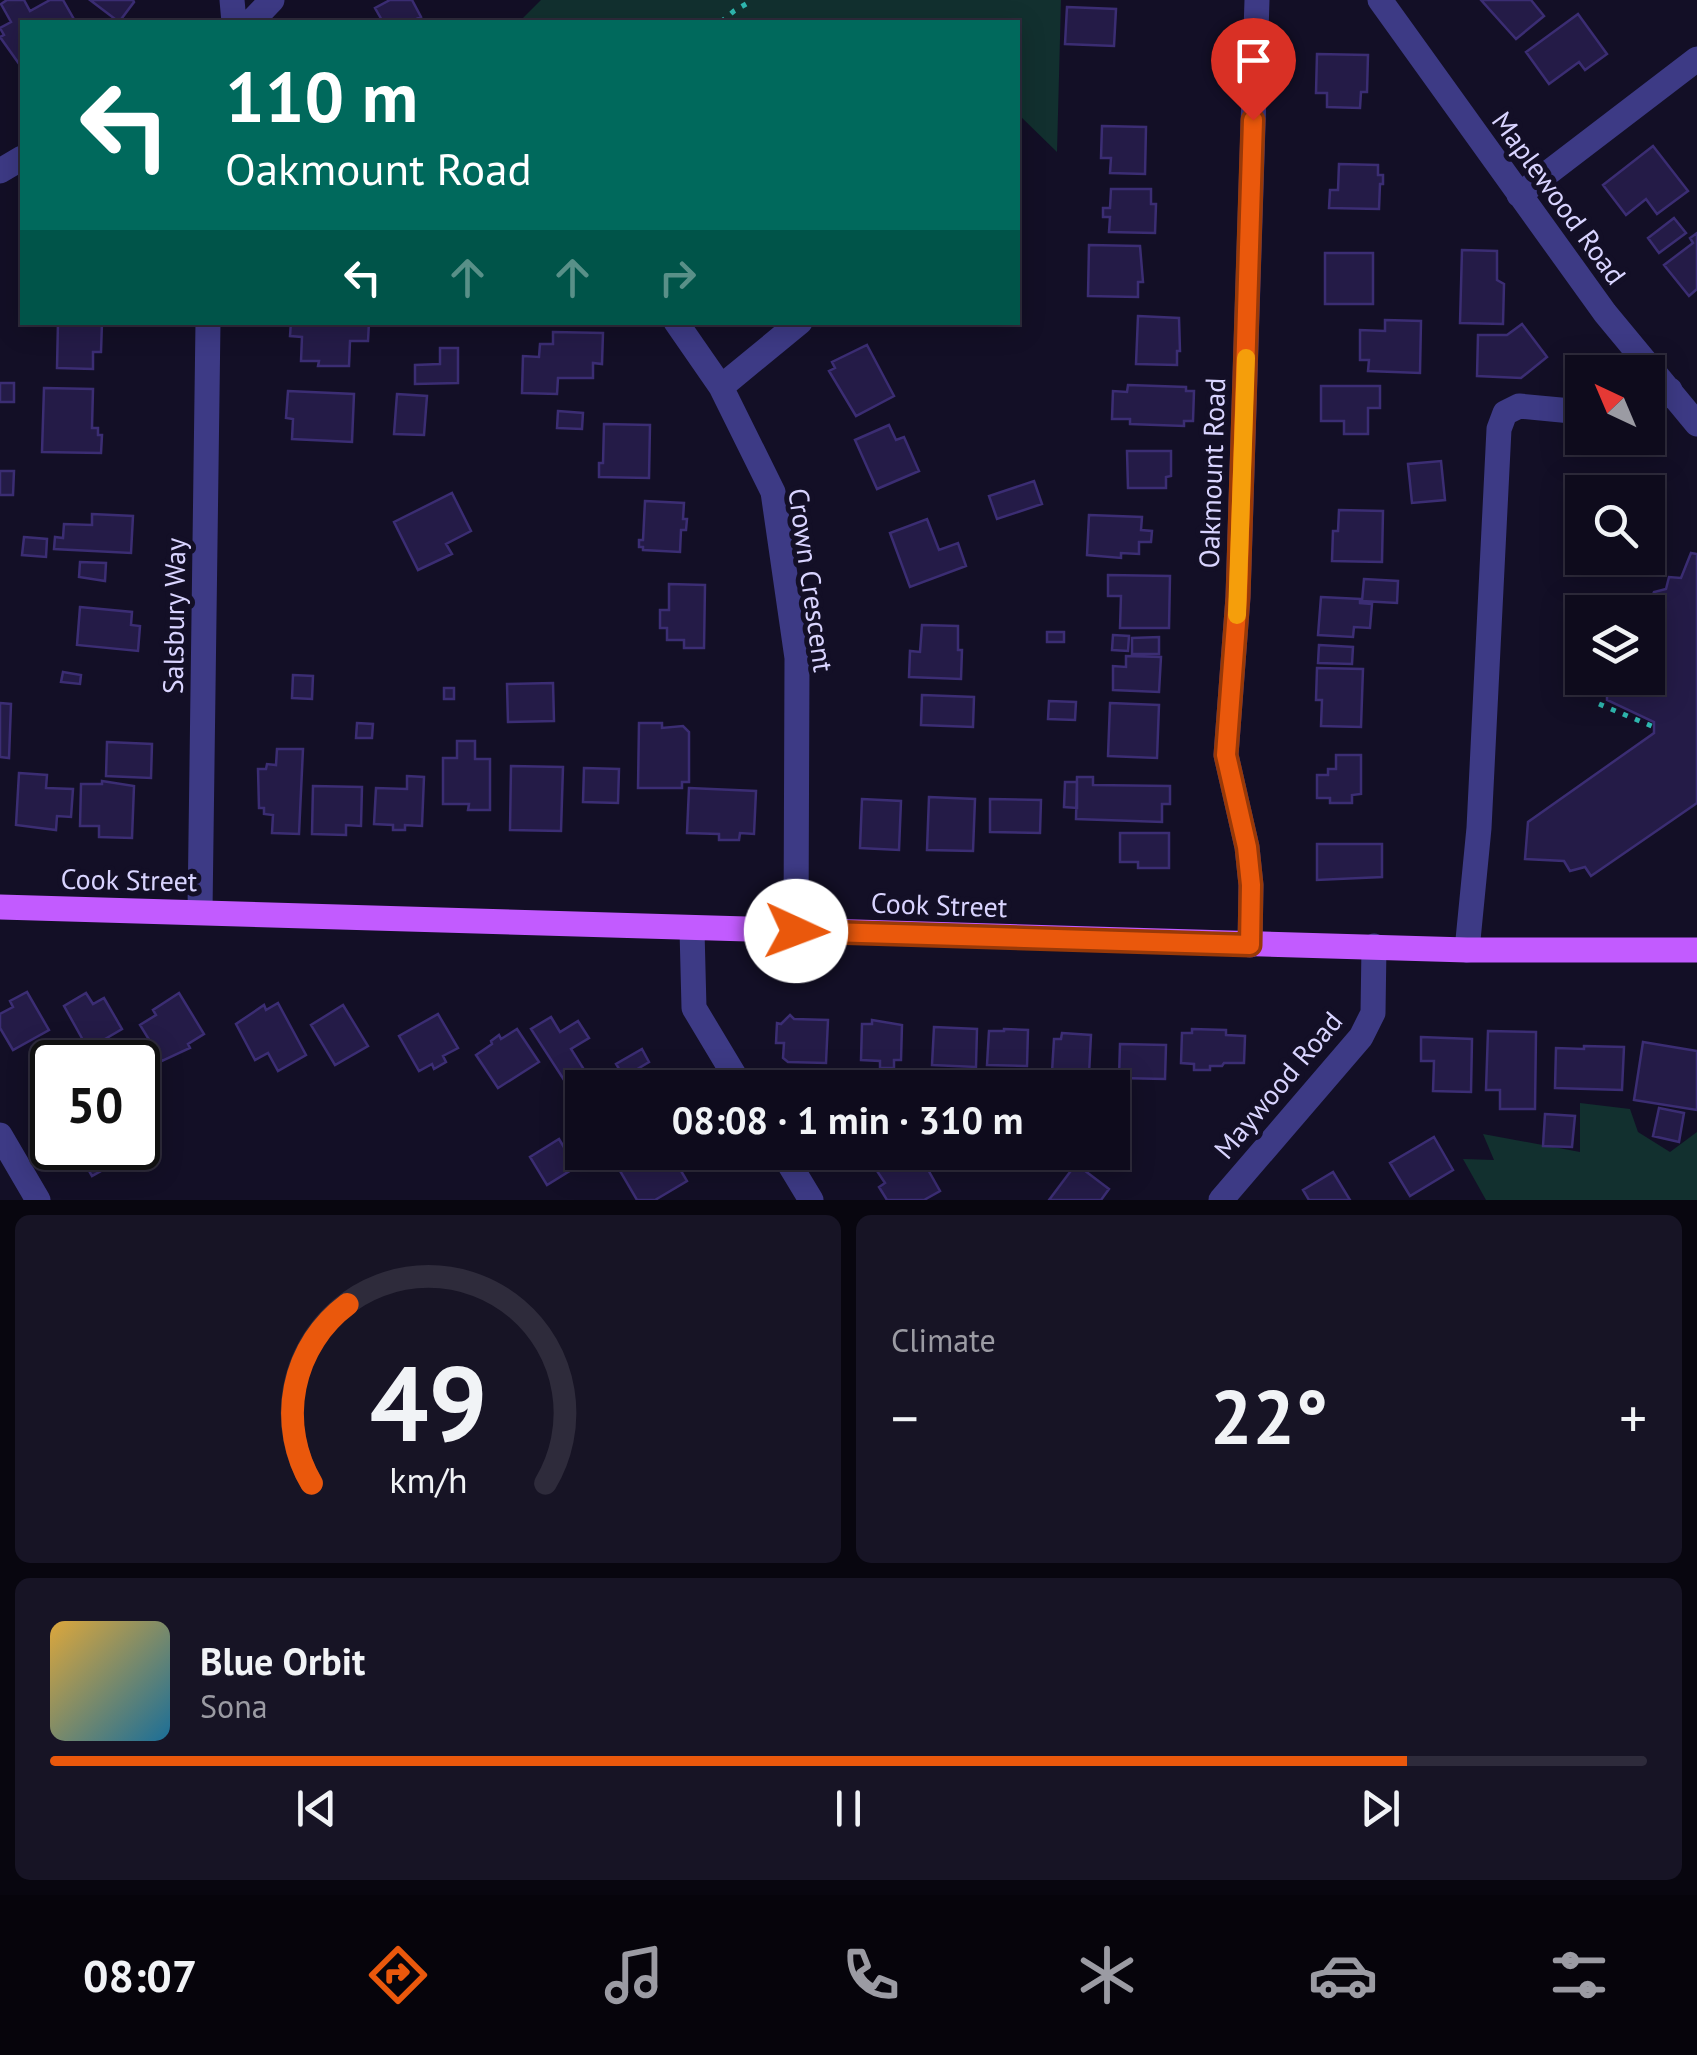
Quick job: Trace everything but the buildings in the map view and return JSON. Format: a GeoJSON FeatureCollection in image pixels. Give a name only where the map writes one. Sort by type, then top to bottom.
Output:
{"type":"FeatureCollection","features":[{"type":"Feature","properties":{"kind":"main road","name":"Cook Street"},"geometry":{"type":"LineString","coordinates":[[0,907],[1250,945],[1697,950]]}},
{"type":"Feature","properties":{"kind":"street"},"geometry":{"type":"LineString","coordinates":[[253,20],[272,0]]}},
{"type":"Feature","properties":{"kind":"street","name":"Oakmount Road"},"geometry":{"type":"LineString","coordinates":[[1250,945],[1247,847],[1226,755],[1238,597],[1257,0]]}},
{"type":"Feature","properties":{"kind":"street","name":"Maplewood Road"},"geometry":{"type":"LineString","coordinates":[[1380,0],[1605,312],[1697,424]]}},
{"type":"Feature","properties":{"kind":"street"},"geometry":{"type":"LineString","coordinates":[[1518,195],[1697,59]]}},
{"type":"Feature","properties":{"kind":"street","name":"Salsbury Way"},"geometry":{"type":"LineString","coordinates":[[200,912],[208,325]]}},
{"type":"Feature","properties":{"kind":"street","name":"Crown Crescent"},"geometry":{"type":"LineString","coordinates":[[678,325],[721,387],[773,492],[797,658],[796,931]]}},
{"type":"Feature","properties":{"kind":"street"},"geometry":{"type":"LineString","coordinates":[[721,387],[796,325]]}},
{"type":"Feature","properties":{"kind":"street"},"geometry":{"type":"LineString","coordinates":[[1665,394],[1670,390]]}},
{"type":"Feature","properties":{"kind":"street"},"geometry":{"type":"LineString","coordinates":[[1468,950],[1479,828],[1499,429],[1505,413],[1520,406],[1565,410]]}},
{"type":"Feature","properties":{"kind":"street"},"geometry":{"type":"LineString","coordinates":[[692,930],[694,1008],[731,1070]]}},
{"type":"Feature","properties":{"kind":"street","name":"Maywood Road"},"geometry":{"type":"LineString","coordinates":[[1221,1200],[1361,1037],[1373,1013],[1374,946]]}},
{"type":"Feature","properties":{"kind":"street"},"geometry":{"type":"LineString","coordinates":[[0,1135],[38,1200]]}},
{"type":"Feature","properties":{"kind":"street"},"geometry":{"type":"LineString","coordinates":[[792,1170],[810,1200]]}},
{"type":"Feature","properties":{"kind":"path"},"geometry":{"type":"LineString","coordinates":[[723,20],[752,1]]}},
{"type":"Feature","properties":{"kind":"path"},"geometry":{"type":"LineString","coordinates":[[1599,704],[1654,727]]}},
{"type":"Feature","properties":{"kind":"green space"},"geometry":{"type":"Polygon","coordinates":[[[541,0],[1061,0],[1057,152],[1020,116],[1020,20],[521,20],[541,0]]]}},
{"type":"Feature","properties":{"kind":"green space"},"geometry":{"type":"Polygon","coordinates":[[[1580,1103],[1630,1109],[1638,1132],[1670,1152],[1697,1132],[1697,1200],[1486,1200],[1463,1159],[1494,1160],[1483,1134],[1580,1152],[1580,1103]]]}},
{"type":"Feature","properties":{"kind":"slow traffic"},"geometry":{"type":"LineString","coordinates":[[1237,615],[1246,358]]}},
{"type":"Feature","properties":{"kind":"route"},"geometry":{"type":"LineString","coordinates":[[796,931],[1250,945],[1247,847],[1226,755],[1238,597],[1253,120]]}}]}
